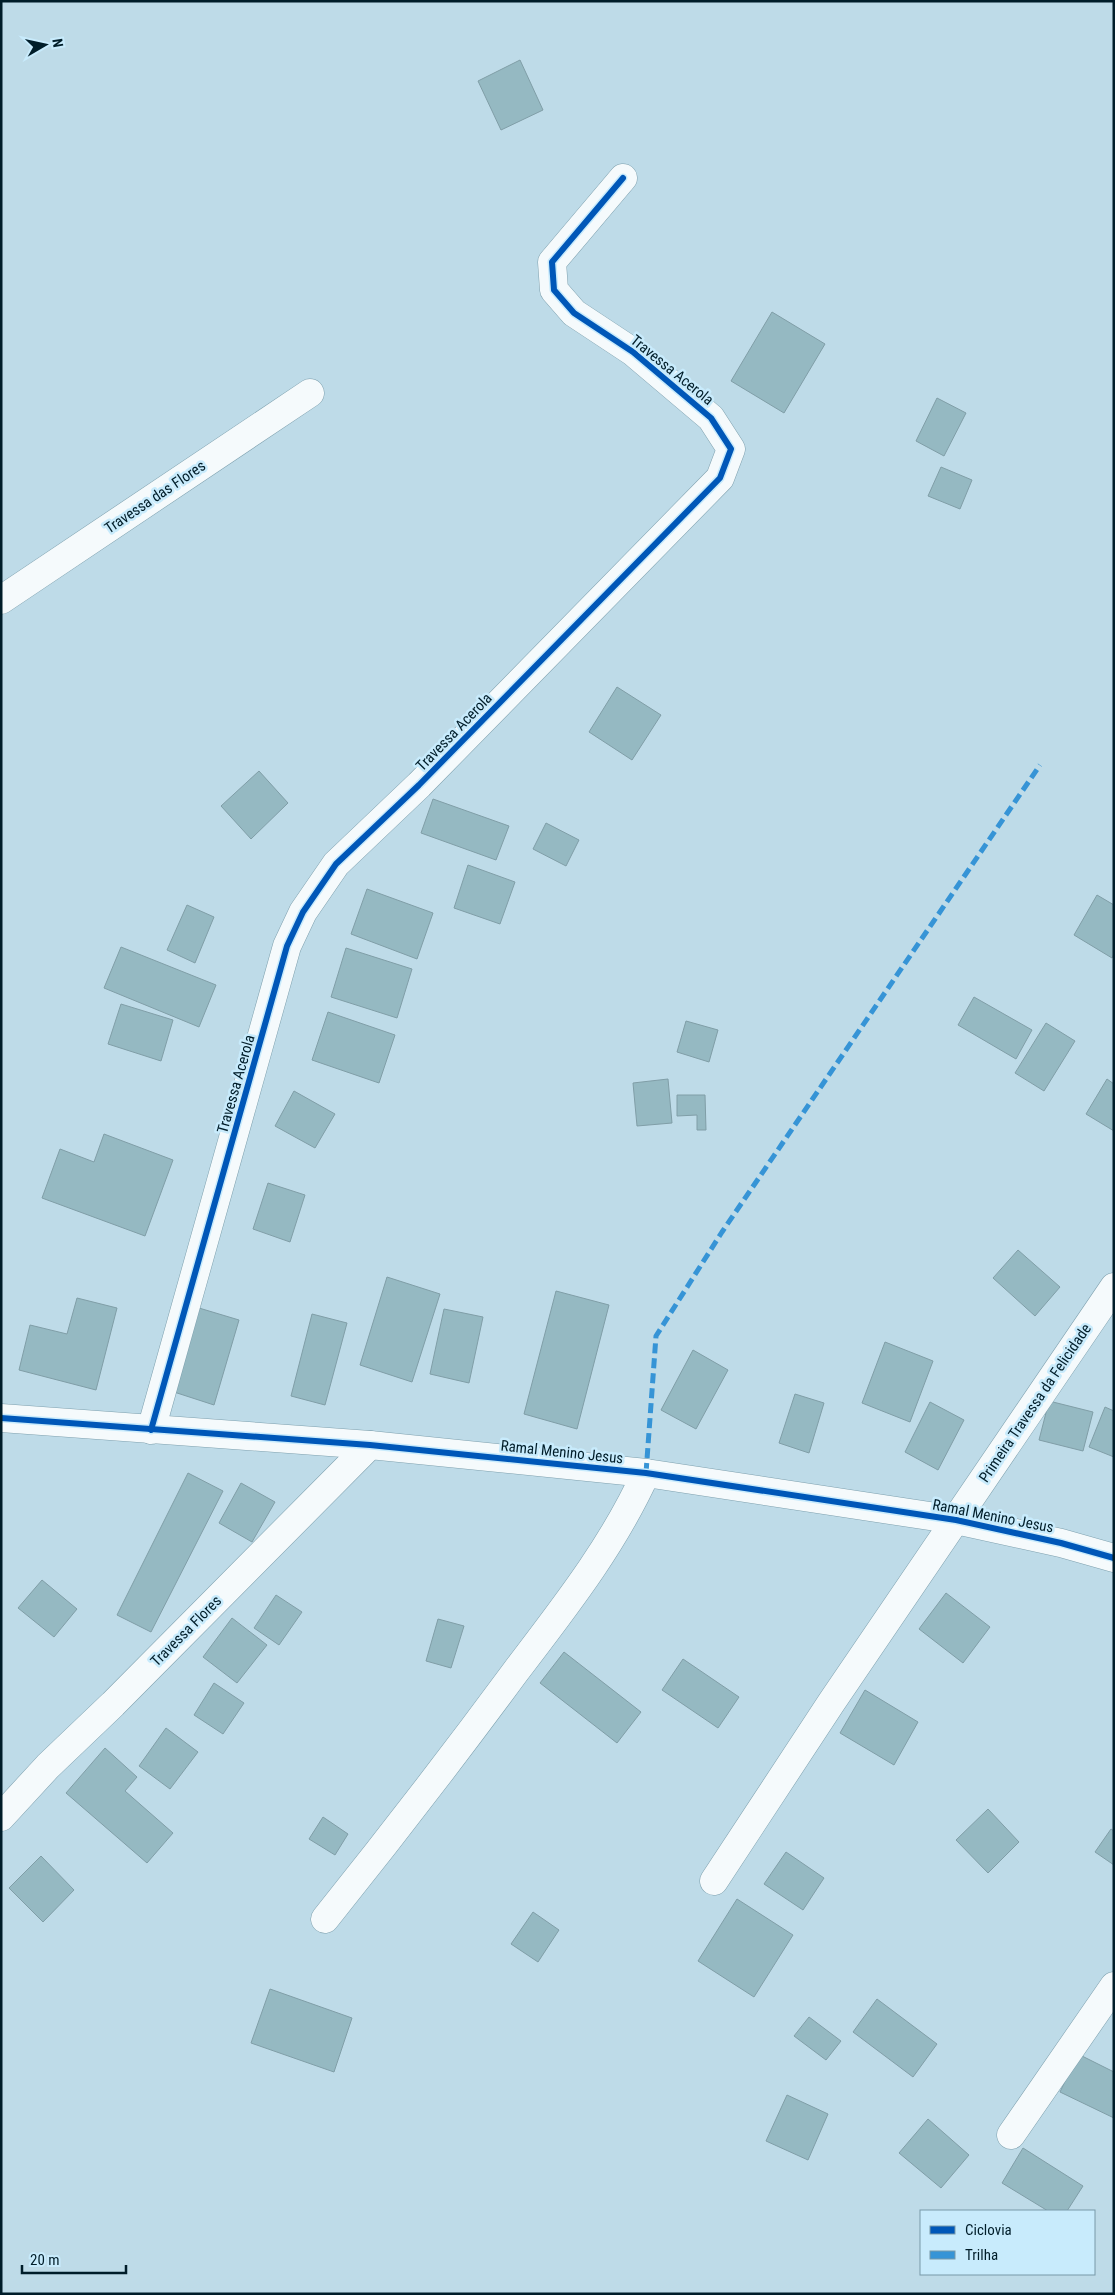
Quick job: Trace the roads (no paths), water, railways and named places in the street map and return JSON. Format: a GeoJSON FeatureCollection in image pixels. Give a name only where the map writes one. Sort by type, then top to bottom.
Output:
{"type":"FeatureCollection","features":[{"type":"Feature","properties":{"kind":"street","name":"Travessa Acerola"},"geometry":{"type":"LineString","coordinates":[[151,1430],[288,946],[303,912],[336,864],[426,778],[720,478],[731,449],[711,418],[632,352],[574,313],[554,290],[552,262],[623,178]]}},
{"type":"Feature","properties":{"kind":"street","name":"Travessa das Flores"},"geometry":{"type":"LineString","coordinates":[[1,600],[310,393]]}},
{"type":"Feature","properties":{"kind":"street","name":"Primeira Travessa da Felicidade"},"geometry":{"type":"LineString","coordinates":[[714,1881],[832,1703],[1114,1287]]}},
{"type":"Feature","properties":{"kind":"street","name":"Ramal Menino Jesus"},"geometry":{"type":"LineString","coordinates":[[1,1418],[370,1445],[646,1473],[956,1520],[1061,1543],[1114,1558]]}},
{"type":"Feature","properties":{"kind":"street","name":"Travessa Flores"},"geometry":{"type":"LineString","coordinates":[[1,1817],[48,1766],[113,1704],[370,1445]]}},
{"type":"Feature","properties":{"kind":"street"},"geometry":{"type":"LineString","coordinates":[[324,1919],[426,1792],[592,1568],[619,1528],[646,1473]]}},
{"type":"Feature","properties":{"kind":"street"},"geometry":{"type":"LineString","coordinates":[[1011,2135],[1114,1986]]}}]}
